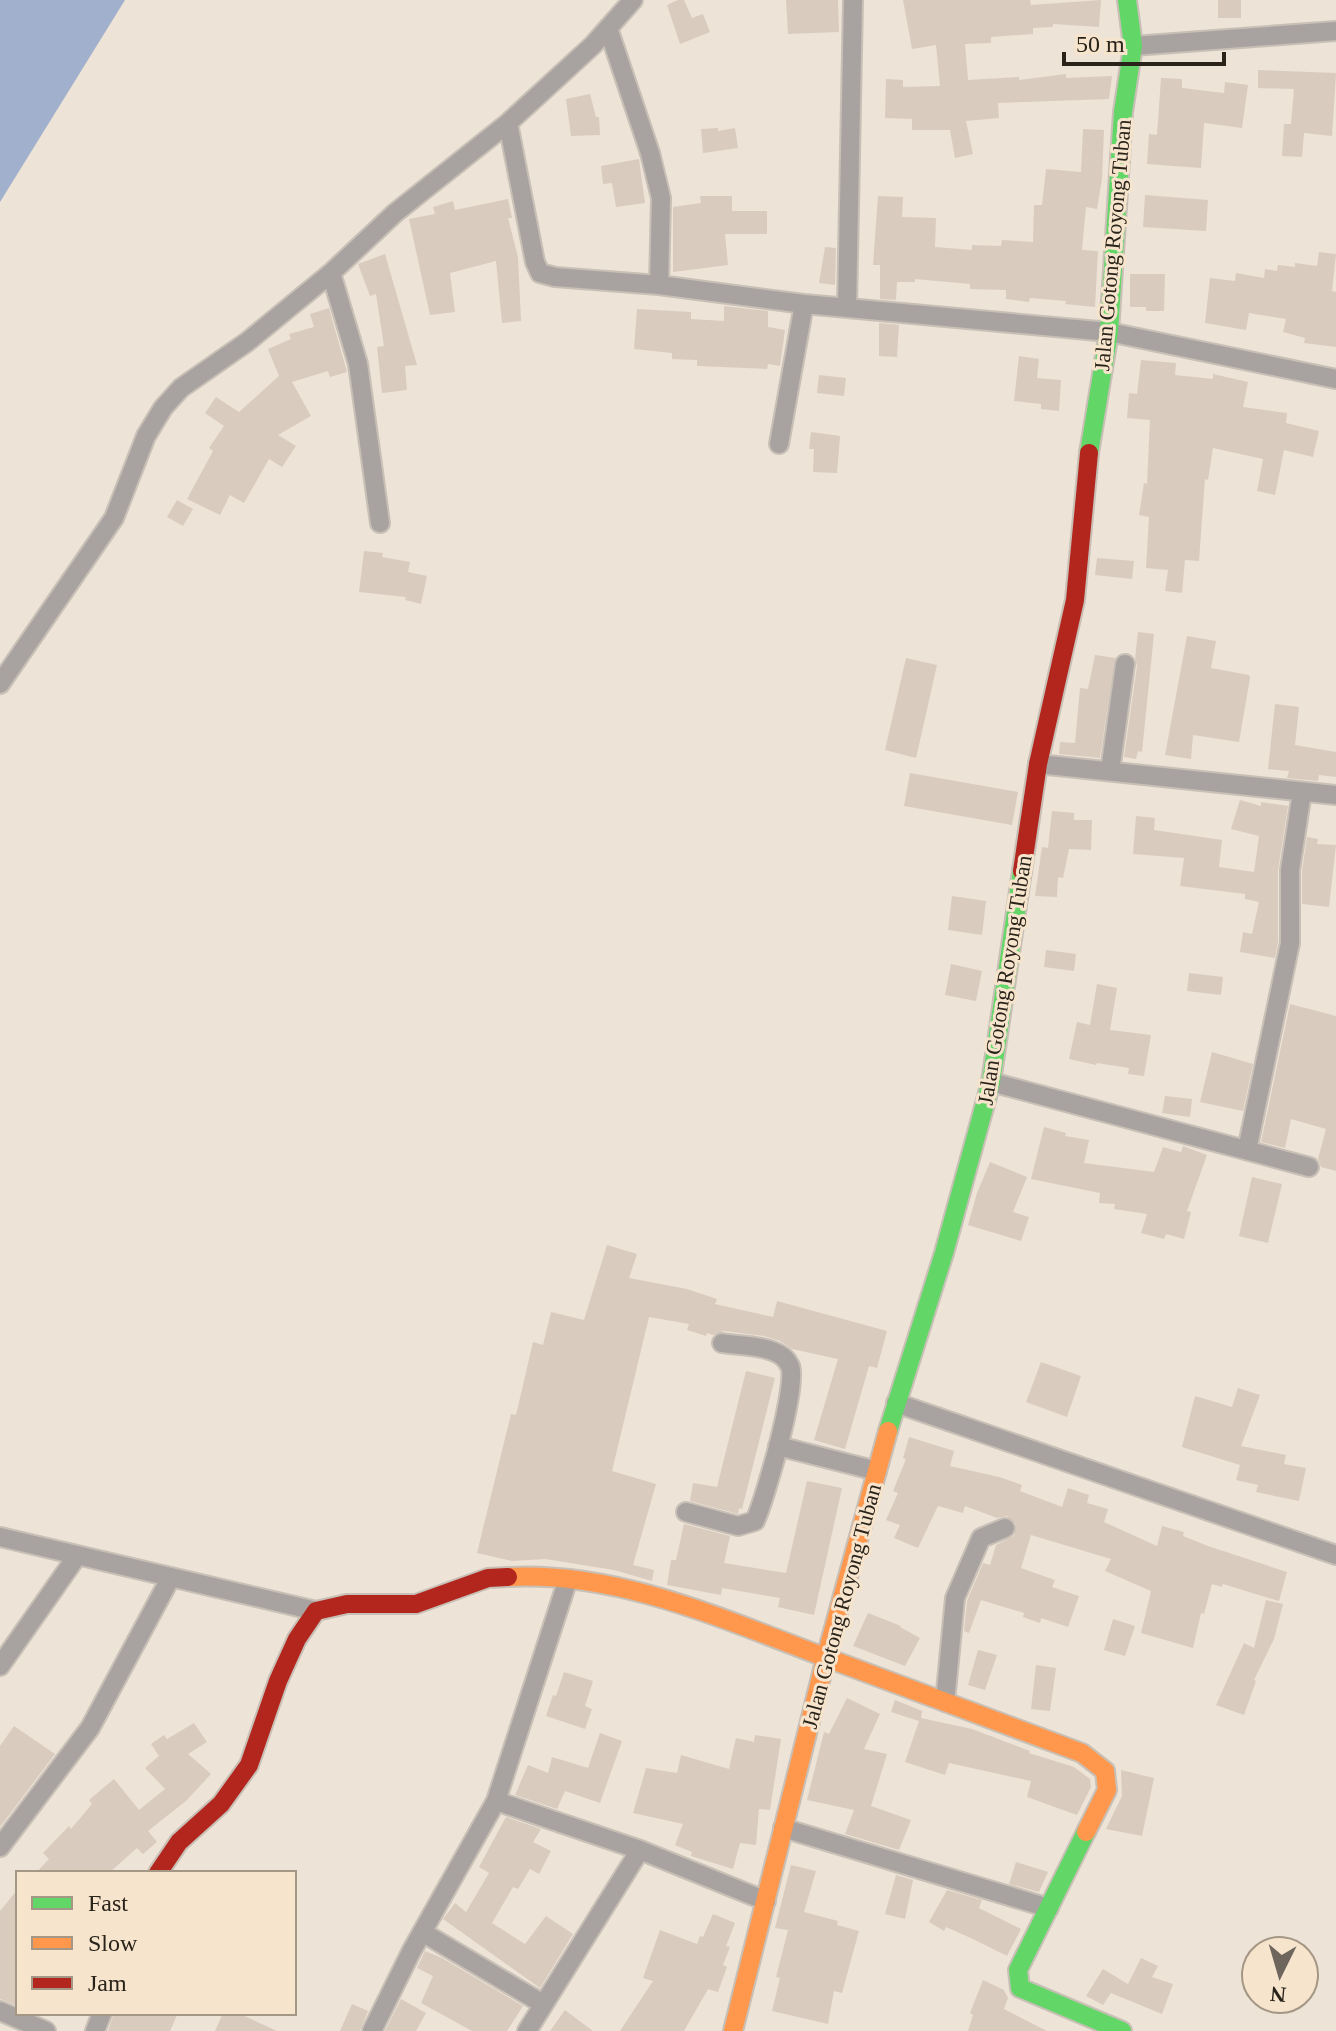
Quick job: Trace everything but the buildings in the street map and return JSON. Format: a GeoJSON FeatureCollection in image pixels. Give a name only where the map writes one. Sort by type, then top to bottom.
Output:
{"type":"FeatureCollection","features":[{"type":"Feature","properties":{"kind":"street"},"geometry":{"type":"LineString","coordinates":[[0,684],[114,518],[146,436],[163,408],[181,388],[247,342],[331,273],[395,213],[508,123],[608,28],[633,0]]}},
{"type":"Feature","properties":{"kind":"street"},"geometry":{"type":"LineString","coordinates":[[847,308],[853,0]]}},
{"type":"Feature","properties":{"kind":"street","name":"Jalan Gotong Royong Tuban"},"geometry":{"type":"LineString","coordinates":[[733,2031],[826,1657],[896,1403],[944,1253],[991,1082],[1038,764],[1075,600],[1091,433],[1109,332],[1123,112],[1133,46],[1127,0]]}},
{"type":"Feature","properties":{"kind":"street"},"geometry":{"type":"LineString","coordinates":[[608,28],[650,153],[661,198],[659,285]]}},
{"type":"Feature","properties":{"kind":"street"},"geometry":{"type":"LineString","coordinates":[[1133,46],[1336,31]]}},
{"type":"Feature","properties":{"kind":"street"},"geometry":{"type":"LineString","coordinates":[[508,123],[535,262],[540,273],[804,304],[1109,332],[1336,379]]}},
{"type":"Feature","properties":{"kind":"street"},"geometry":{"type":"LineString","coordinates":[[331,273],[358,364],[380,523]]}},
{"type":"Feature","properties":{"kind":"street"},"geometry":{"type":"LineString","coordinates":[[779,444],[804,304]]}},
{"type":"Feature","properties":{"kind":"street"},"geometry":{"type":"LineString","coordinates":[[1110,771],[1125,664]]}},
{"type":"Feature","properties":{"kind":"street"},"geometry":{"type":"LineString","coordinates":[[1038,764],[1336,795]]}},
{"type":"Feature","properties":{"kind":"street"},"geometry":{"type":"LineString","coordinates":[[1247,1150],[1290,943],[1290,870],[1302,792]]}},
{"type":"Feature","properties":{"kind":"street"},"geometry":{"type":"LineString","coordinates":[[991,1082],[1309,1167]]}},
{"type":"Feature","properties":{"kind":"street"},"geometry":{"type":"LineString","coordinates":[[686,1512],[738,1526],[755,1521],[778,1446],[791,1367],[782,1356],[722,1343]]}},
{"type":"Feature","properties":{"kind":"street"},"geometry":{"type":"LineString","coordinates":[[896,1403],[1336,1555]]}},
{"type":"Feature","properties":{"kind":"street"},"geometry":{"type":"LineString","coordinates":[[778,1446],[877,1471]]}},
{"type":"Feature","properties":{"kind":"street"},"geometry":{"type":"LineString","coordinates":[[945,1702],[955,1598],[981,1538],[1005,1528]]}},
{"type":"Feature","properties":{"kind":"street"},"geometry":{"type":"LineString","coordinates":[[0,1537],[316,1611],[347,1604],[416,1604],[488,1578],[542,1575],[611,1586],[701,1611],[1082,1753],[1105,1771],[1107,1790],[1018,1970],[1020,1988],[1122,2031]]}},
{"type":"Feature","properties":{"kind":"street"},"geometry":{"type":"LineString","coordinates":[[0,1666],[77,1556]]}},
{"type":"Feature","properties":{"kind":"street"},"geometry":{"type":"LineString","coordinates":[[0,1847],[90,1728],[171,1577]]}},
{"type":"Feature","properties":{"kind":"street"},"geometry":{"type":"LineString","coordinates":[[372,2031],[422,1932],[496,1801],[568,1579]]}},
{"type":"Feature","properties":{"kind":"street"},"geometry":{"type":"LineString","coordinates":[[159,1871],[179,1842],[221,1804],[249,1765],[278,1681],[297,1639],[316,1611]]}},
{"type":"Feature","properties":{"kind":"street"},"geometry":{"type":"LineString","coordinates":[[496,1801],[640,1850],[766,1901]]}},
{"type":"Feature","properties":{"kind":"street"},"geometry":{"type":"LineString","coordinates":[[783,1828],[1049,1908]]}},
{"type":"Feature","properties":{"kind":"street"},"geometry":{"type":"LineString","coordinates":[[527,2031],[640,1850]]}},
{"type":"Feature","properties":{"kind":"street"},"geometry":{"type":"LineString","coordinates":[[422,1932],[543,2004]]}},
{"type":"Feature","properties":{"kind":"street"},"geometry":{"type":"LineString","coordinates":[[0,2011],[46,2031]]}},
{"type":"Feature","properties":{"kind":"water"},"geometry":{"type":"Polygon","coordinates":[[[0,0],[125,0],[0,202],[0,0]]]}},
{"type":"Feature","properties":{"kind":"traffic: fast"},"geometry":{"type":"LineString","coordinates":[[1089,453],[1109,332],[1123,112],[1133,46],[1127,0]]}},
{"type":"Feature","properties":{"kind":"traffic: fast"},"geometry":{"type":"LineString","coordinates":[[888,1431],[944,1253],[991,1082],[1022,871]]}},
{"type":"Feature","properties":{"kind":"traffic: fast"},"geometry":{"type":"LineString","coordinates":[[1086,1832],[1018,1970],[1020,1988],[1122,2031]]}},
{"type":"Feature","properties":{"kind":"traffic: slow"},"geometry":{"type":"LineString","coordinates":[[733,2031],[826,1657],[888,1431]]}},
{"type":"Feature","properties":{"kind":"traffic: slow"},"geometry":{"type":"LineString","coordinates":[[508,1577],[588,1581],[667,1600],[1082,1753],[1105,1771],[1107,1790],[1086,1832]]}},
{"type":"Feature","properties":{"kind":"traffic: jam"},"geometry":{"type":"LineString","coordinates":[[1022,871],[1038,764],[1075,600],[1089,453]]}},
{"type":"Feature","properties":{"kind":"traffic: jam"},"geometry":{"type":"LineString","coordinates":[[159,1871],[179,1842],[221,1804],[249,1765],[278,1681],[297,1639],[316,1611],[347,1604],[416,1604],[488,1578],[508,1577]]}}]}
